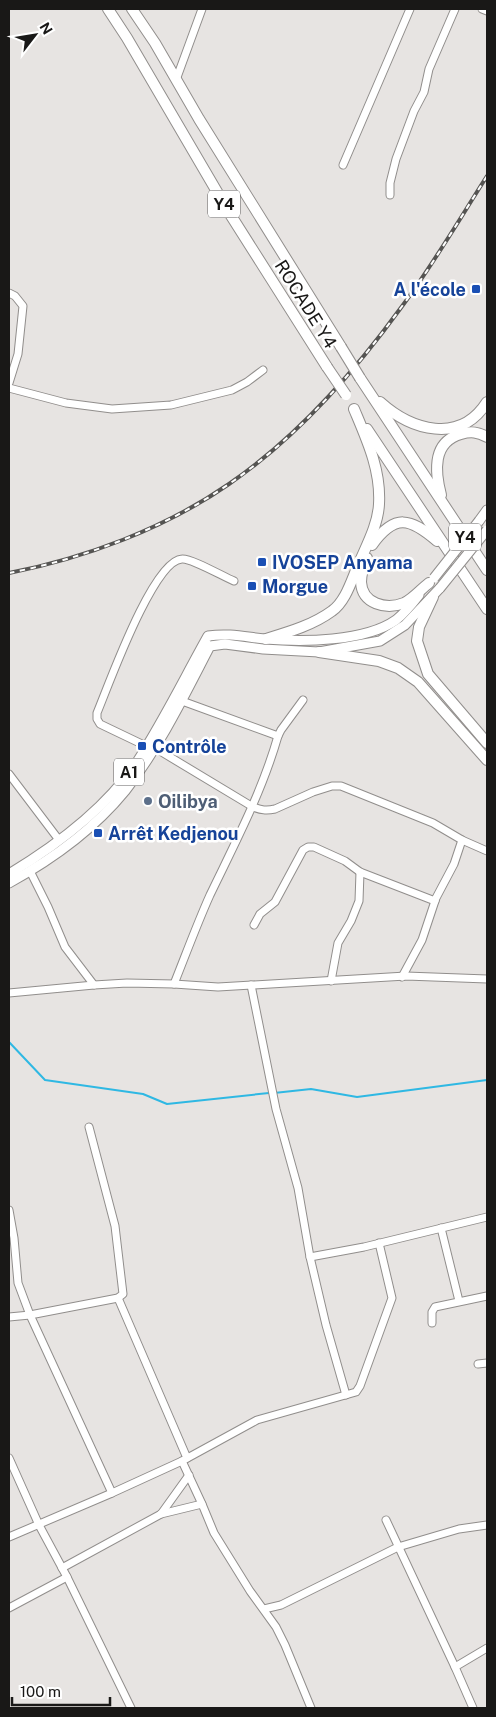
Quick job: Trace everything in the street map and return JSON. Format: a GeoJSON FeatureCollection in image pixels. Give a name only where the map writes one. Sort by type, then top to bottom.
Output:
{"type":"FeatureCollection","features":[{"type":"Feature","properties":{"kind":"highway","name":"ROCADE Y4"},"geometry":{"type":"LineString","coordinates":[[108,9],[230,214],[354,410],[487,609]]}},
{"type":"Feature","properties":{"kind":"highway","name":"ROCADE Y4"},"geometry":{"type":"LineString","coordinates":[[132,9],[155,43],[368,391],[487,570]]}},
{"type":"Feature","properties":{"kind":"highway"},"geometry":{"type":"LineString","coordinates":[[368,391],[389,410],[407,421],[424,427],[441,429],[459,426],[470,419],[487,402]]}},
{"type":"Feature","properties":{"kind":"highway"},"geometry":{"type":"LineString","coordinates":[[266,639],[311,623],[334,610],[346,592],[372,532],[379,505],[378,478],[373,455],[354,410]]}},
{"type":"Feature","properties":{"kind":"highway"},"geometry":{"type":"LineString","coordinates":[[443,504],[437,481],[436,464],[439,451],[448,440],[460,434],[475,432],[487,437]]}},
{"type":"Feature","properties":{"kind":"highway"},"geometry":{"type":"LineString","coordinates":[[432,581],[404,603],[385,606],[375,604],[366,596],[361,582],[364,565],[372,545],[380,533],[396,523],[408,522],[420,527],[446,548]]}},
{"type":"Feature","properties":{"kind":"highway"},"geometry":{"type":"LineString","coordinates":[[433,597],[419,627],[417,641],[428,674],[487,743]]}},
{"type":"Feature","properties":{"kind":"highway"},"geometry":{"type":"LineString","coordinates":[[319,652],[379,661],[404,673],[418,682],[487,760]]}},
{"type":"Feature","properties":{"kind":"main road","name":"A1"},"geometry":{"type":"LineString","coordinates":[[9,874],[33,859],[84,821],[116,789],[136,762],[151,747],[208,636],[225,633],[266,639],[312,640],[346,638],[380,628],[400,616],[410,607],[487,510]]}},
{"type":"Feature","properties":{"kind":"main road","name":"A1"},"geometry":{"type":"LineString","coordinates":[[9,883],[62,849],[106,811],[124,792],[182,701],[210,646],[225,644],[263,649],[319,652],[380,641],[405,626],[433,597],[487,530]]}},
{"type":"Feature","properties":{"kind":"street"},"geometry":{"type":"LineString","coordinates":[[176,80],[202,9]]}},
{"type":"Feature","properties":{"kind":"street"},"geometry":{"type":"LineString","coordinates":[[343,165],[410,9]]}},
{"type":"Feature","properties":{"kind":"street"},"geometry":{"type":"LineString","coordinates":[[390,194],[390,183],[396,158],[414,111],[424,92],[429,68],[455,9]]}},
{"type":"Feature","properties":{"kind":"street"},"geometry":{"type":"LineString","coordinates":[[482,9],[487,11]]}},
{"type":"Feature","properties":{"kind":"street"},"geometry":{"type":"LineString","coordinates":[[9,293],[15,296],[23,306],[18,354],[9,383]]}},
{"type":"Feature","properties":{"kind":"street"},"geometry":{"type":"LineString","coordinates":[[9,388],[66,404],[112,409],[172,405],[232,390],[263,370]]}},
{"type":"Feature","properties":{"kind":"street"},"geometry":{"type":"LineString","coordinates":[[234,581],[185,559],[175,561],[161,575],[149,593],[130,631],[97,713],[97,719],[100,724],[151,747],[253,807],[267,811],[321,789],[342,786],[433,823],[462,840],[487,851]]}},
{"type":"Feature","properties":{"kind":"street"},"geometry":{"type":"LineString","coordinates":[[174,984],[209,897],[253,807],[272,758],[278,736],[303,700]]}},
{"type":"Feature","properties":{"kind":"street"},"geometry":{"type":"LineString","coordinates":[[182,701],[278,736]]}},
{"type":"Feature","properties":{"kind":"street"},"geometry":{"type":"LineString","coordinates":[[9,774],[59,840]]}},
{"type":"Feature","properties":{"kind":"street"},"geometry":{"type":"LineString","coordinates":[[402,977],[422,940],[435,901],[458,853],[462,840]]}},
{"type":"Feature","properties":{"kind":"street"},"geometry":{"type":"LineString","coordinates":[[254,924],[260,914],[275,902],[303,850],[308,846],[345,861],[360,872],[435,901]]}},
{"type":"Feature","properties":{"kind":"street"},"geometry":{"type":"LineString","coordinates":[[30,871],[65,947],[94,985]]}},
{"type":"Feature","properties":{"kind":"street"},"geometry":{"type":"LineString","coordinates":[[331,980],[338,943],[351,921],[359,900],[360,872]]}},
{"type":"Feature","properties":{"kind":"street"},"geometry":{"type":"LineString","coordinates":[[9,993],[127,983],[218,987],[402,977],[487,979]]}},
{"type":"Feature","properties":{"kind":"street"},"geometry":{"type":"LineString","coordinates":[[251,985],[276,1109],[298,1188],[310,1256],[326,1326],[346,1395]]}},
{"type":"Feature","properties":{"kind":"street"},"geometry":{"type":"LineString","coordinates":[[9,1317],[30,1315],[118,1298],[123,1294],[124,1287],[115,1226],[89,1127]]}},
{"type":"Feature","properties":{"kind":"street"},"geometry":{"type":"LineString","coordinates":[[9,1210],[14,1238],[18,1283],[30,1315],[112,1493]]}},
{"type":"Feature","properties":{"kind":"street"},"geometry":{"type":"LineString","coordinates":[[310,1256],[364,1248],[487,1217]]}},
{"type":"Feature","properties":{"kind":"street"},"geometry":{"type":"LineString","coordinates":[[441,1228],[459,1301]]}},
{"type":"Feature","properties":{"kind":"street"},"geometry":{"type":"LineString","coordinates":[[9,1537],[112,1493],[184,1459],[257,1420],[356,1392],[360,1386],[392,1298],[379,1243]]}},
{"type":"Feature","properties":{"kind":"street"},"geometry":{"type":"LineString","coordinates":[[432,1323],[432,1312],[435,1307],[487,1296]]}},
{"type":"Feature","properties":{"kind":"street"},"geometry":{"type":"LineString","coordinates":[[118,1298],[214,1533],[285,1644],[311,1708]]}},
{"type":"Feature","properties":{"kind":"street"},"geometry":{"type":"LineString","coordinates":[[478,1364],[487,1363]]}},
{"type":"Feature","properties":{"kind":"street"},"geometry":{"type":"LineString","coordinates":[[9,1458],[39,1525],[67,1577],[131,1708]]}},
{"type":"Feature","properties":{"kind":"street"},"geometry":{"type":"LineString","coordinates":[[161,1514],[189,1475]]}},
{"type":"Feature","properties":{"kind":"street"},"geometry":{"type":"LineString","coordinates":[[62,1568],[161,1514],[202,1504]]}},
{"type":"Feature","properties":{"kind":"street"},"geometry":{"type":"LineString","coordinates":[[386,1520],[473,1708]]}},
{"type":"Feature","properties":{"kind":"street"},"geometry":{"type":"LineString","coordinates":[[264,1609],[281,1605],[398,1547],[459,1529],[487,1525]]}},
{"type":"Feature","properties":{"kind":"street"},"geometry":{"type":"LineString","coordinates":[[9,1608],[67,1577]]}},
{"type":"Feature","properties":{"kind":"street"},"geometry":{"type":"LineString","coordinates":[[455,1667],[487,1648]]}},
{"type":"Feature","properties":{"kind":"waterway"},"geometry":{"type":"LineString","coordinates":[[9,1042],[45,1080],[143,1094],[167,1104],[269,1093]]}},
{"type":"Feature","properties":{"kind":"waterway"},"geometry":{"type":"LineString","coordinates":[[274,1093],[311,1089],[357,1097],[487,1080]]}},
{"type":"Feature","properties":{"kind":"railway"},"geometry":{"type":"LineString","coordinates":[[9,573],[38,567],[95,550],[151,528],[178,515],[229,484],[277,447],[322,404],[382,334],[445,244],[487,176]]}},
{"type":"Feature","properties":{"kind":"place","name":"A l'école"},"geometry":{"type":"Point","coordinates":[476,289]}},
{"type":"Feature","properties":{"kind":"place","name":"IVOSEP Anyama"},"geometry":{"type":"Point","coordinates":[262,562]}},
{"type":"Feature","properties":{"kind":"place","name":"Morgue"},"geometry":{"type":"Point","coordinates":[252,586]}},
{"type":"Feature","properties":{"kind":"place","name":"Contrôle"},"geometry":{"type":"Point","coordinates":[142,746]}},
{"type":"Feature","properties":{"kind":"place","name":"Oilibya"},"geometry":{"type":"Point","coordinates":[148,801]}},
{"type":"Feature","properties":{"kind":"place","name":"Arrêt Kedjenou"},"geometry":{"type":"Point","coordinates":[98,833]}}]}
